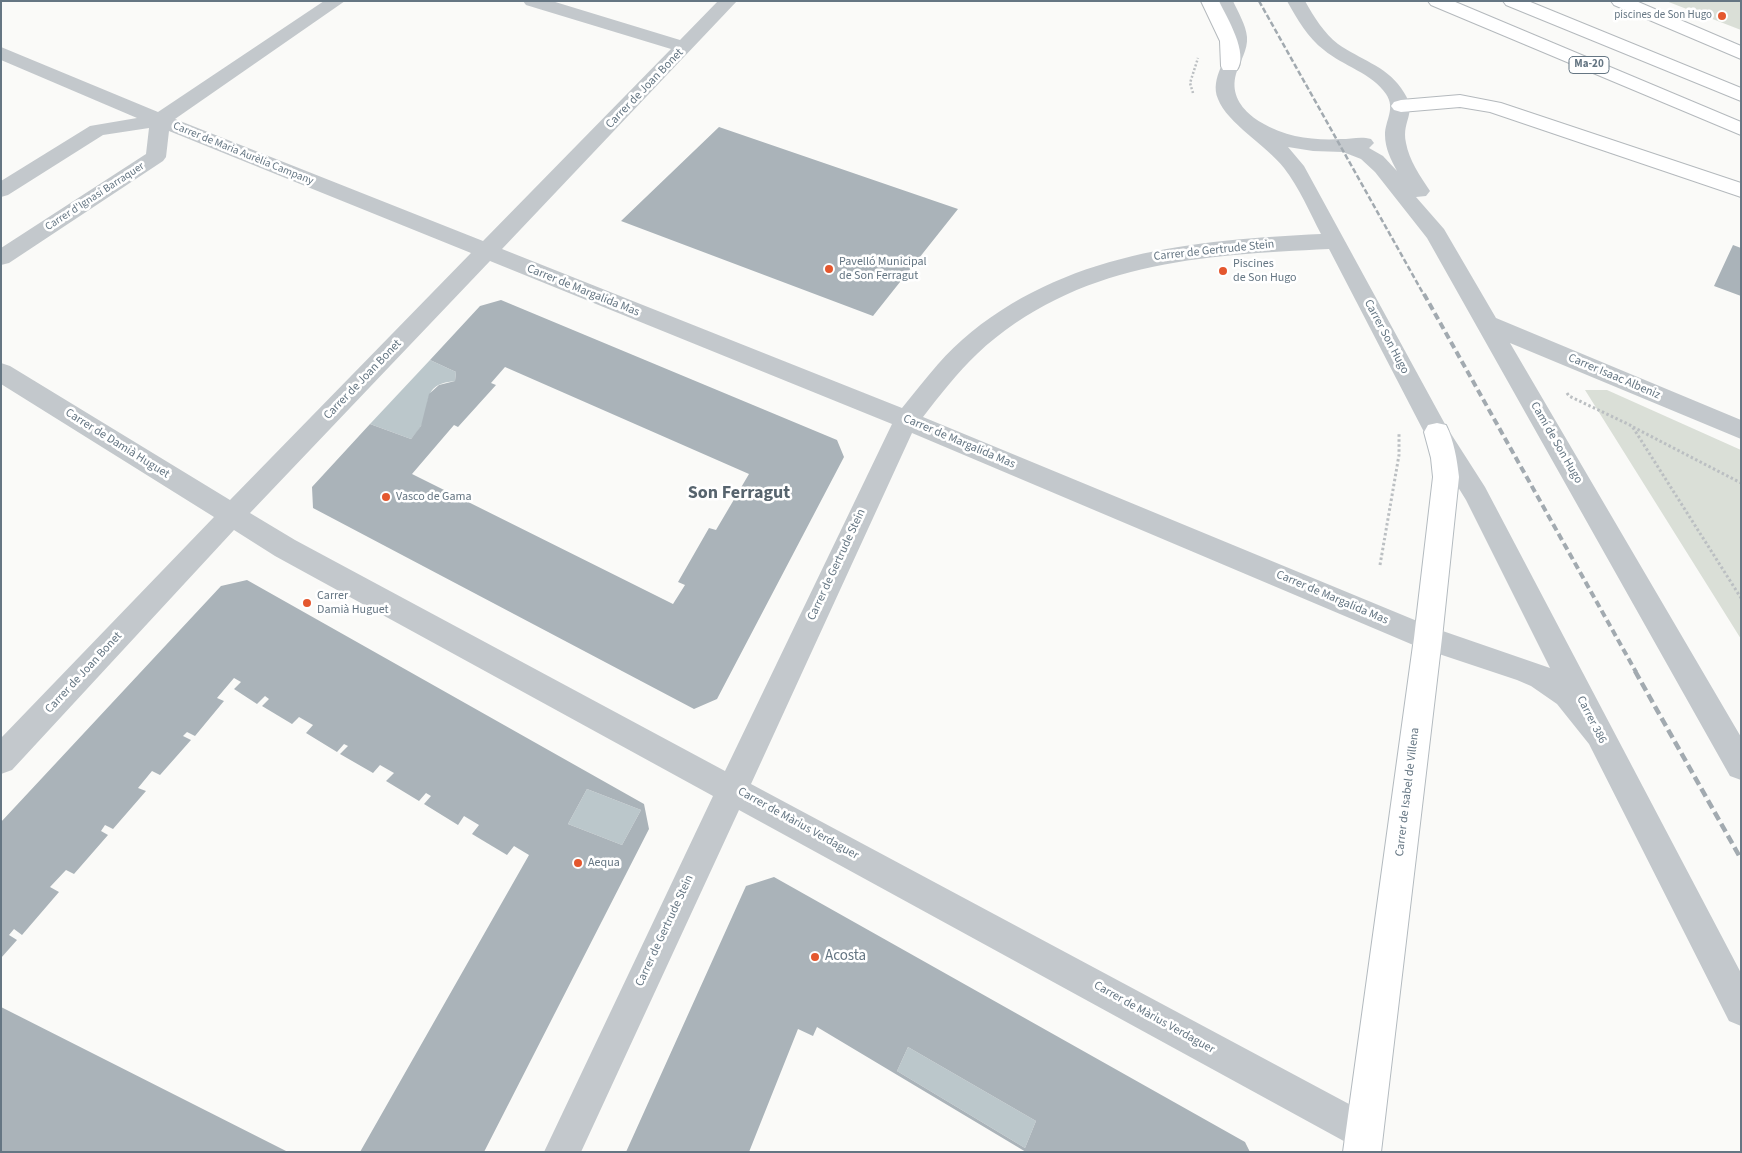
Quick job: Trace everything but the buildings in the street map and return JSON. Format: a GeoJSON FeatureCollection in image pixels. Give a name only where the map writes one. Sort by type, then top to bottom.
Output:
{"type":"FeatureCollection","features":[{"type":"Feature","properties":{"kind":"main road"},"geometry":{"type":"LineString","coordinates":[[1210,1],[1229,41],[1230,66]]}},
{"type":"Feature","properties":{"kind":"main road","name":"Ma-20"},"geometry":{"type":"LineString","coordinates":[[1436,1],[1741,129]]}},
{"type":"Feature","properties":{"kind":"main road","name":"Ma-20"},"geometry":{"type":"LineString","coordinates":[[1512,1],[1741,95]]}},
{"type":"Feature","properties":{"kind":"main road"},"geometry":{"type":"LineString","coordinates":[[1620,1],[1741,53]]}},
{"type":"Feature","properties":{"kind":"main road"},"geometry":{"type":"LineString","coordinates":[[1400,114],[1460,101],[1494,107],[1741,190]]}},
{"type":"Feature","properties":{"kind":"main road","name":"Carrer de Isabel de Villena"},"geometry":{"type":"LineString","coordinates":[[1363,1142],[1428,638],[1446,477],[1444,458],[1437,432]]}},
{"type":"Feature","properties":{"kind":"street"},"geometry":{"type":"LineString","coordinates":[[1,190],[97,130],[160,120],[336,1]]}},
{"type":"Feature","properties":{"kind":"street"},"geometry":{"type":"LineString","coordinates":[[532,1],[685,47]]}},
{"type":"Feature","properties":{"kind":"street","name":"Carrer de Joan Bonet"},"geometry":{"type":"LineString","coordinates":[[1,760],[232,515],[728,1]]}},
{"type":"Feature","properties":{"kind":"street"},"geometry":{"type":"LineString","coordinates":[[1224,1],[1238,36],[1237,48],[1225,87],[1227,98],[1233,109],[1278,148],[1294,166],[1336,241]]}},
{"type":"Feature","properties":{"kind":"street"},"geometry":{"type":"LineString","coordinates":[[1296,1],[1322,38],[1332,47],[1384,80],[1398,98],[1400,114],[1395,132],[1402,160],[1424,200],[1436,234]]}},
{"type":"Feature","properties":{"kind":"street","name":"Carrer de Maria Aurèlia Campany"},"geometry":{"type":"LineString","coordinates":[[1,52],[160,120],[487,252]]}},
{"type":"Feature","properties":{"kind":"street"},"geometry":{"type":"LineString","coordinates":[[1336,241],[1315,174],[1322,153],[1340,146],[1377,140],[1390,132],[1400,114]]}},
{"type":"Feature","properties":{"kind":"street","name":"Carrer d'Ignasi Barraquer"},"geometry":{"type":"LineString","coordinates":[[1,258],[156,157],[160,120]]}},
{"type":"Feature","properties":{"kind":"street"},"geometry":{"type":"LineString","coordinates":[[1246,120],[1276,138],[1305,144],[1340,146]]}},
{"type":"Feature","properties":{"kind":"street","name":"Camí de Son Hugo"},"geometry":{"type":"LineString","coordinates":[[1340,146],[1369,154],[1382,164],[1407,201],[1436,234],[1741,766]]}},
{"type":"Feature","properties":{"kind":"street","name":"Carrer de Gertrude Stein"},"geometry":{"type":"LineString","coordinates":[[562,1152],[906,420],[955,362],[979,339],[1030,303],[1079,279],[1119,265],[1184,251],[1336,241]]}},
{"type":"Feature","properties":{"kind":"street","name":"Carrer Son Hugo"},"geometry":{"type":"LineString","coordinates":[[1336,241],[1437,432]]}},
{"type":"Feature","properties":{"kind":"street","name":"Carrer de Margalida Mas"},"geometry":{"type":"LineString","coordinates":[[487,252],[906,420],[1428,638],[1541,677],[1567,695],[1598,733]]}},
{"type":"Feature","properties":{"kind":"street","name":"Carrer Isaac Albeniz"},"geometry":{"type":"LineString","coordinates":[[1488,324],[1741,430]]}},
{"type":"Feature","properties":{"kind":"street","name":"Carrer de Damià Huguet"},"geometry":{"type":"LineString","coordinates":[[1,372],[232,515]]}},
{"type":"Feature","properties":{"kind":"street","name":"Carrer 386"},"geometry":{"type":"LineString","coordinates":[[1437,432],[1476,494],[1741,1009]]}},
{"type":"Feature","properties":{"kind":"street","name":"Carrer de Màrius Verdaguer"},"geometry":{"type":"LineString","coordinates":[[232,515],[286,548],[732,788],[1363,1142]]}},
{"type":"Feature","properties":{"kind":"path"},"geometry":{"type":"LineString","coordinates":[[1539,345],[1569,396],[1684,452],[1741,483]]}},
{"type":"Feature","properties":{"kind":"path"},"geometry":{"type":"LineString","coordinates":[[1632,426],[1741,598]]}},
{"type":"Feature","properties":{"kind":"path"},"geometry":{"type":"LineString","coordinates":[[1380,564],[1399,455],[1397,429]]}},
{"type":"Feature","properties":{"kind":"shaded area","name":"piscines de Son Hugo"},"geometry":{"type":"Polygon","coordinates":[[[1666,1],[1741,1],[1741,30],[1666,1]]]}},
{"type":"Feature","properties":{"kind":"shaded area"},"geometry":{"type":"Polygon","coordinates":[[[430,360],[456,372],[455,381],[438,385],[430,393],[423,422],[411,439],[370,424],[430,360]]]}},
{"type":"Feature","properties":{"kind":"shaded area"},"geometry":{"type":"Polygon","coordinates":[[[1585,390],[1607,390],[1741,450],[1741,639],[1585,390]]]}},
{"type":"Feature","properties":{"kind":"shaded area"},"geometry":{"type":"Polygon","coordinates":[[[587,789],[641,810],[622,845],[568,824],[587,789]]]}},
{"type":"Feature","properties":{"kind":"shaded area"},"geometry":{"type":"Polygon","coordinates":[[[908,1047],[1036,1121],[1025,1148],[897,1071],[908,1047]]]}},
{"type":"Feature","properties":{"kind":"railway"},"geometry":{"type":"LineString","coordinates":[[1259,1],[1424,295]]}},
{"type":"Feature","properties":{"kind":"railway"},"geometry":{"type":"LineString","coordinates":[[1424,294],[1636,672]]}},
{"type":"Feature","properties":{"kind":"railway"},"geometry":{"type":"LineString","coordinates":[[1635,671],[1741,859]]}},
{"type":"Feature","properties":{"kind":"place","name":"piscines de Son Hugo"},"geometry":{"type":"Point","coordinates":[1722,16]}},
{"type":"Feature","properties":{"kind":"place","name":"Pavelló Municipal de Son Ferragut"},"geometry":{"type":"Point","coordinates":[829,269]}},
{"type":"Feature","properties":{"kind":"place","name":"Piscines de Son Hugo"},"geometry":{"type":"Point","coordinates":[1223,271]}},
{"type":"Feature","properties":{"kind":"place","name":"Vasco de Gama"},"geometry":{"type":"Point","coordinates":[386,497]}},
{"type":"Feature","properties":{"kind":"place","name":"Carrer Damià Huguet"},"geometry":{"type":"Point","coordinates":[307,603]}},
{"type":"Feature","properties":{"kind":"place","name":"Aequa"},"geometry":{"type":"Point","coordinates":[578,863]}},
{"type":"Feature","properties":{"kind":"place","name":"Acosta"},"geometry":{"type":"Point","coordinates":[815,957]}},
{"type":"Feature","properties":{"kind":"district","name":"Son Ferragut"},"geometry":{"type":"Point","coordinates":[739,494]}}]}
